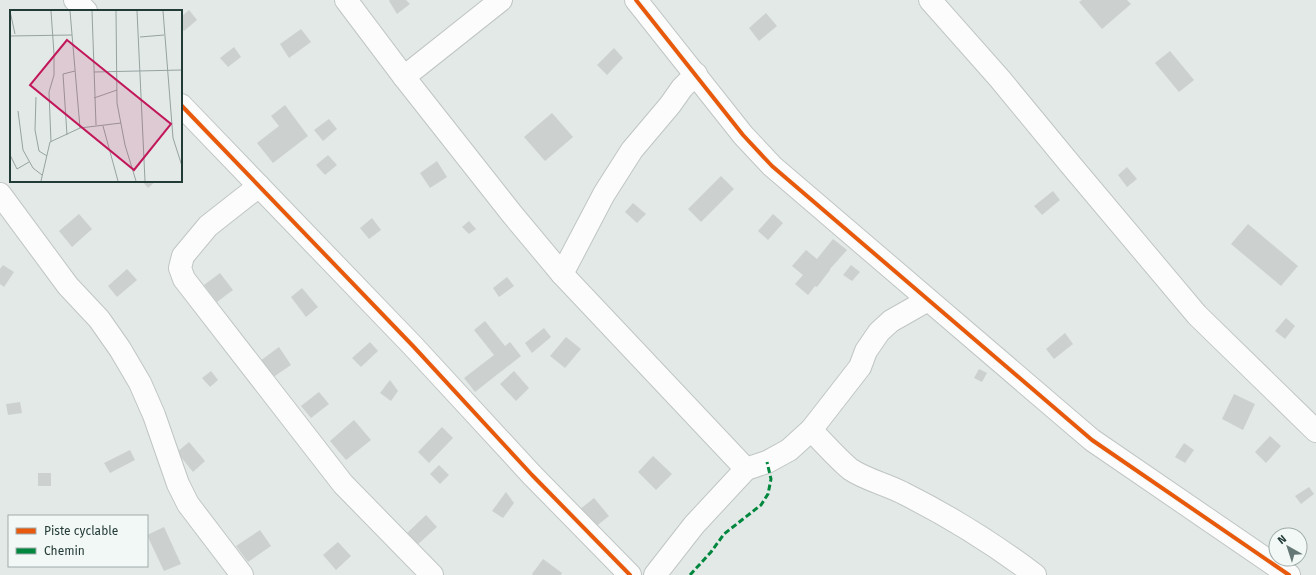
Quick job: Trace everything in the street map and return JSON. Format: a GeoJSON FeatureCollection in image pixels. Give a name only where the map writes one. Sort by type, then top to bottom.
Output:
{"type":"FeatureCollection","features":[{"type":"Feature","properties":{"kind":"street"},"geometry":{"type":"LineString","coordinates":[[75,0],[85,10]]}},
{"type":"Feature","properties":{"kind":"street"},"geometry":{"type":"LineString","coordinates":[[346,0],[404,77],[562,274],[746,469]]}},
{"type":"Feature","properties":{"kind":"street"},"geometry":{"type":"LineString","coordinates":[[404,77],[501,0]]}},
{"type":"Feature","properties":{"kind":"street"},"geometry":{"type":"LineString","coordinates":[[636,0],[743,135],[772,166],[1092,440],[1289,575]]}},
{"type":"Feature","properties":{"kind":"street"},"geometry":{"type":"LineString","coordinates":[[930,0],[1000,79],[1197,315],[1316,431]]}},
{"type":"Feature","properties":{"kind":"street"},"geometry":{"type":"LineString","coordinates":[[562,274],[604,194],[632,150],[670,105],[682,88],[696,74]]}},
{"type":"Feature","properties":{"kind":"street"},"geometry":{"type":"LineString","coordinates":[[182,106],[413,346],[532,475],[630,575]]}},
{"type":"Feature","properties":{"kind":"street"},"geometry":{"type":"LineString","coordinates":[[259,186],[208,226],[183,256],[180,268],[184,279],[343,484],[432,575]]}},
{"type":"Feature","properties":{"kind":"street"},"geometry":{"type":"LineString","coordinates":[[0,194],[68,286],[100,320],[120,349],[146,396],[178,484],[188,504],[242,575]]}},
{"type":"Feature","properties":{"kind":"street"},"geometry":{"type":"LineString","coordinates":[[655,575],[694,525],[746,469],[767,462],[789,450],[811,430],[860,367],[866,352],[879,332],[891,321],[928,300]]}},
{"type":"Feature","properties":{"kind":"street"},"geometry":{"type":"LineString","coordinates":[[811,430],[851,470],[864,477],[902,492],[960,524],[1002,550],[1035,575]]}},
{"type":"Feature","properties":{"kind":"building"},"geometry":{"type":"Polygon","coordinates":[[[406,0],[410,4],[397,14],[389,1],[406,0]]]}},
{"type":"Feature","properties":{"kind":"building"},"geometry":{"type":"Polygon","coordinates":[[[1082,0],[1127,0],[1131,4],[1102,29],[1079,2],[1082,0]]]}},
{"type":"Feature","properties":{"kind":"building"},"geometry":{"type":"Polygon","coordinates":[[[189,10],[197,20],[184,31],[182,29],[182,16],[189,10]]]}},
{"type":"Feature","properties":{"kind":"building"},"geometry":{"type":"Polygon","coordinates":[[[766,13],[777,26],[759,41],[749,28],[766,13]]]}},
{"type":"Feature","properties":{"kind":"building"},"geometry":{"type":"Polygon","coordinates":[[[301,29],[311,42],[289,58],[280,44],[301,29]]]}},
{"type":"Feature","properties":{"kind":"building"},"geometry":{"type":"Polygon","coordinates":[[[234,47],[241,57],[228,67],[220,58],[234,47]]]}},
{"type":"Feature","properties":{"kind":"building"},"geometry":{"type":"Polygon","coordinates":[[[614,48],[623,58],[607,75],[597,65],[614,48]]]}},
{"type":"Feature","properties":{"kind":"building"},"geometry":{"type":"Polygon","coordinates":[[[1170,51],[1194,80],[1179,92],[1155,63],[1170,51]]]}},
{"type":"Feature","properties":{"kind":"building"},"geometry":{"type":"Polygon","coordinates":[[[285,105],[308,136],[273,163],[257,143],[279,126],[271,116],[285,105]]]}},
{"type":"Feature","properties":{"kind":"building"},"geometry":{"type":"Polygon","coordinates":[[[552,113],[573,137],[545,161],[524,137],[552,113]]]}},
{"type":"Feature","properties":{"kind":"building"},"geometry":{"type":"Polygon","coordinates":[[[329,119],[337,129],[323,141],[314,130],[329,119]]]}},
{"type":"Feature","properties":{"kind":"building"},"geometry":{"type":"Polygon","coordinates":[[[328,155],[337,165],[325,175],[316,165],[328,155]]]}},
{"type":"Feature","properties":{"kind":"building"},"geometry":{"type":"Polygon","coordinates":[[[437,161],[447,177],[430,188],[420,173],[437,161]]]}},
{"type":"Feature","properties":{"kind":"building"},"geometry":{"type":"Polygon","coordinates":[[[1127,167],[1137,179],[1127,187],[1118,175],[1127,167]]]}},
{"type":"Feature","properties":{"kind":"building"},"geometry":{"type":"Polygon","coordinates":[[[721,176],[734,189],[701,222],[688,209],[721,176]]]}},
{"type":"Feature","properties":{"kind":"building"},"geometry":{"type":"Polygon","coordinates":[[[143,182],[155,182],[148,188],[143,182]]]}},
{"type":"Feature","properties":{"kind":"building"},"geometry":{"type":"Polygon","coordinates":[[[1053,191],[1060,200],[1042,215],[1034,206],[1053,191]]]}},
{"type":"Feature","properties":{"kind":"building"},"geometry":{"type":"Polygon","coordinates":[[[633,203],[646,214],[637,223],[625,212],[633,203]]]}},
{"type":"Feature","properties":{"kind":"building"},"geometry":{"type":"Polygon","coordinates":[[[79,214],[92,229],[72,247],[59,231],[79,214]]]}},
{"type":"Feature","properties":{"kind":"building"},"geometry":{"type":"Polygon","coordinates":[[[773,214],[783,223],[768,240],[758,231],[773,214]]]}},
{"type":"Feature","properties":{"kind":"building"},"geometry":{"type":"Polygon","coordinates":[[[372,218],[381,230],[369,239],[360,228],[372,218]]]}},
{"type":"Feature","properties":{"kind":"building"},"geometry":{"type":"Polygon","coordinates":[[[469,221],[476,229],[469,234],[462,227],[469,221]]]}},
{"type":"Feature","properties":{"kind":"building"},"geometry":{"type":"Polygon","coordinates":[[[1248,224],[1298,266],[1281,286],[1231,244],[1248,224]]]}},
{"type":"Feature","properties":{"kind":"building"},"geometry":{"type":"Polygon","coordinates":[[[833,239],[847,250],[830,269],[817,287],[815,286],[808,295],[795,284],[803,275],[792,266],[806,250],[817,259],[833,239]]]}},
{"type":"Feature","properties":{"kind":"building"},"geometry":{"type":"Polygon","coordinates":[[[3,265],[14,272],[4,287],[0,284],[0,269],[3,265]]]}},
{"type":"Feature","properties":{"kind":"building"},"geometry":{"type":"Polygon","coordinates":[[[851,265],[860,272],[852,281],[843,275],[851,265]]]}},
{"type":"Feature","properties":{"kind":"building"},"geometry":{"type":"Polygon","coordinates":[[[127,269],[137,280],[117,297],[108,286],[127,269]]]}},
{"type":"Feature","properties":{"kind":"building"},"geometry":{"type":"Polygon","coordinates":[[[220,273],[233,290],[217,302],[204,285],[220,273]]]}},
{"type":"Feature","properties":{"kind":"building"},"geometry":{"type":"Polygon","coordinates":[[[507,277],[514,286],[499,297],[493,288],[507,277]]]}},
{"type":"Feature","properties":{"kind":"building"},"geometry":{"type":"Polygon","coordinates":[[[302,288],[318,307],[306,317],[291,297],[302,288]]]}},
{"type":"Feature","properties":{"kind":"building"},"geometry":{"type":"Polygon","coordinates":[[[1286,318],[1295,326],[1285,339],[1275,331],[1286,318]]]}},
{"type":"Feature","properties":{"kind":"building"},"geometry":{"type":"Polygon","coordinates":[[[485,321],[505,346],[510,342],[521,356],[475,392],[464,378],[494,355],[474,330],[485,321]]]}},
{"type":"Feature","properties":{"kind":"building"},"geometry":{"type":"Polygon","coordinates":[[[544,328],[551,337],[532,353],[525,343],[544,328]]]}},
{"type":"Feature","properties":{"kind":"building"},"geometry":{"type":"Polygon","coordinates":[[[1065,333],[1073,344],[1054,359],[1046,349],[1065,333]]]}},
{"type":"Feature","properties":{"kind":"building"},"geometry":{"type":"Polygon","coordinates":[[[566,337],[581,349],[565,368],[550,356],[566,337]]]}},
{"type":"Feature","properties":{"kind":"building"},"geometry":{"type":"Polygon","coordinates":[[[370,342],[378,351],[361,367],[352,358],[370,342]]]}},
{"type":"Feature","properties":{"kind":"building"},"geometry":{"type":"Polygon","coordinates":[[[279,347],[291,365],[272,378],[260,361],[279,347]]]}},
{"type":"Feature","properties":{"kind":"building"},"geometry":{"type":"Polygon","coordinates":[[[979,369],[987,373],[982,382],[974,378],[979,369]]]}},
{"type":"Feature","properties":{"kind":"building"},"geometry":{"type":"Polygon","coordinates":[[[211,371],[218,380],[210,387],[202,378],[211,371]]]}},
{"type":"Feature","properties":{"kind":"building"},"geometry":{"type":"Polygon","coordinates":[[[514,371],[529,388],[516,401],[500,384],[514,371]]]}},
{"type":"Feature","properties":{"kind":"building"},"geometry":{"type":"Polygon","coordinates":[[[390,380],[398,391],[391,401],[380,393],[390,380]]]}},
{"type":"Feature","properties":{"kind":"building"},"geometry":{"type":"Polygon","coordinates":[[[319,392],[329,404],[311,418],[301,406],[319,392]]]}},
{"type":"Feature","properties":{"kind":"building"},"geometry":{"type":"Polygon","coordinates":[[[1234,394],[1255,404],[1243,430],[1222,419],[1234,394]]]}},
{"type":"Feature","properties":{"kind":"building"},"geometry":{"type":"Polygon","coordinates":[[[20,402],[22,413],[8,415],[6,404],[20,402]]]}},
{"type":"Feature","properties":{"kind":"building"},"geometry":{"type":"Polygon","coordinates":[[[354,420],[371,440],[346,460],[330,441],[354,420]]]}},
{"type":"Feature","properties":{"kind":"building"},"geometry":{"type":"Polygon","coordinates":[[[442,427],[453,438],[429,463],[418,452],[442,427]]]}},
{"type":"Feature","properties":{"kind":"building"},"geometry":{"type":"Polygon","coordinates":[[[1270,436],[1281,446],[1266,463],[1255,452],[1270,436]]]}},
{"type":"Feature","properties":{"kind":"building"},"geometry":{"type":"Polygon","coordinates":[[[189,442],[205,461],[193,472],[177,452],[189,442]]]}},
{"type":"Feature","properties":{"kind":"building"},"geometry":{"type":"Polygon","coordinates":[[[1184,443],[1194,450],[1185,463],[1175,457],[1184,443]]]}},
{"type":"Feature","properties":{"kind":"building"},"geometry":{"type":"Polygon","coordinates":[[[130,450],[135,460],[110,473],[104,463],[130,450]]]}},
{"type":"Feature","properties":{"kind":"building"},"geometry":{"type":"Polygon","coordinates":[[[653,456],[672,474],[656,490],[638,472],[653,456]]]}},
{"type":"Feature","properties":{"kind":"building"},"geometry":{"type":"Polygon","coordinates":[[[439,465],[449,475],[440,484],[430,474],[439,465]]]}},
{"type":"Feature","properties":{"kind":"building"},"geometry":{"type":"Polygon","coordinates":[[[38,473],[51,473],[51,486],[38,486],[38,473]]]}},
{"type":"Feature","properties":{"kind":"building"},"geometry":{"type":"Polygon","coordinates":[[[1309,487],[1314,494],[1301,504],[1295,496],[1309,487]]]}},
{"type":"Feature","properties":{"kind":"building"},"geometry":{"type":"Polygon","coordinates":[[[506,492],[514,503],[503,518],[492,511],[506,492]]]}},
{"type":"Feature","properties":{"kind":"building"},"geometry":{"type":"Polygon","coordinates":[[[594,498],[609,516],[594,528],[579,510],[594,498]]]}},
{"type":"Feature","properties":{"kind":"building"},"geometry":{"type":"Polygon","coordinates":[[[426,515],[437,527],[416,546],[406,534],[426,515]]]}},
{"type":"Feature","properties":{"kind":"building"},"geometry":{"type":"Polygon","coordinates":[[[164,527],[181,564],[164,571],[148,535],[164,527]]]}},
{"type":"Feature","properties":{"kind":"building"},"geometry":{"type":"Polygon","coordinates":[[[260,530],[271,546],[248,562],[236,546],[260,530]]]}},
{"type":"Feature","properties":{"kind":"building"},"geometry":{"type":"Polygon","coordinates":[[[338,542],[351,556],[336,570],[323,555],[338,542]]]}},
{"type":"Feature","properties":{"kind":"building"},"geometry":{"type":"Polygon","coordinates":[[[543,559],[562,573],[561,575],[533,575],[532,574],[543,559]]]}},
{"type":"Feature","properties":{"kind":"marked path"},"geometry":{"type":"LineString","coordinates":[[690,575],[711,552],[724,534],[761,505],[768,494],[771,479],[767,462]]}},
{"type":"Feature","properties":{"kind":"cycle path"},"geometry":{"type":"LineString","coordinates":[[636,0],[743,135],[772,166],[1092,440],[1289,575]]}},
{"type":"Feature","properties":{"kind":"cycle path"},"geometry":{"type":"LineString","coordinates":[[182,106],[413,346],[532,475],[630,575]]}}]}
